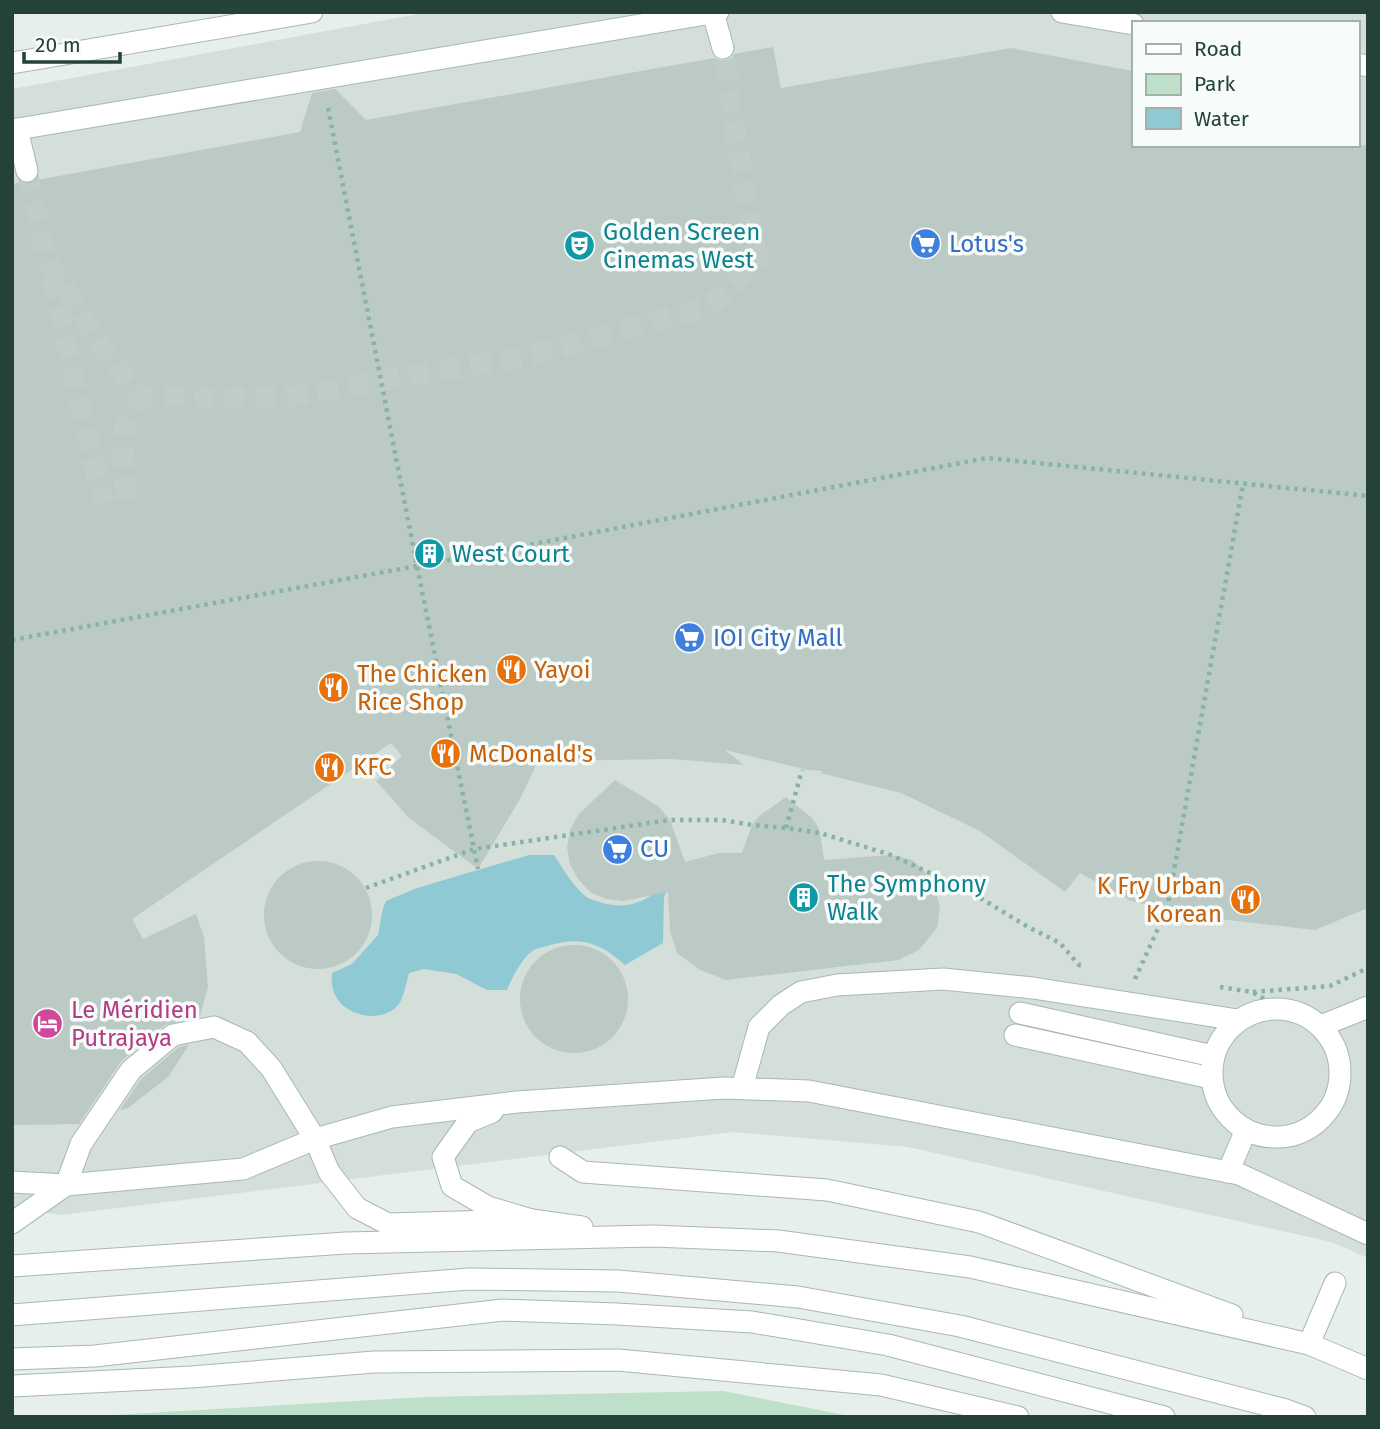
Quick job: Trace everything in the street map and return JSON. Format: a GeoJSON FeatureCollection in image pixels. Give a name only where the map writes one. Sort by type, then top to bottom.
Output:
{"type":"FeatureCollection","features":[{"type":"Feature","properties":{"kind":"street"},"geometry":{"type":"LineString","coordinates":[[12,63],[312,12]]}},
{"type":"Feature","properties":{"kind":"street"},"geometry":{"type":"LineString","coordinates":[[1062,12],[1132,24]]}},
{"type":"Feature","properties":{"kind":"street"},"geometry":{"type":"LineString","coordinates":[[27,171],[15,129],[716,13],[723,48]]}},
{"type":"Feature","properties":{"kind":"street"},"geometry":{"type":"LineString","coordinates":[[742,1088],[759,1027],[781,1005],[801,992],[838,985],[943,978],[1033,988],[1238,1020]]}},
{"type":"Feature","properties":{"kind":"street"},"geometry":{"type":"LineString","coordinates":[[1321,1026],[1368,1007]]}},
{"type":"Feature","properties":{"kind":"street"},"geometry":{"type":"LineString","coordinates":[[1281,1008],[1303,1013],[1321,1026],[1334,1042],[1340,1062],[1341,1082],[1335,1102],[1322,1118],[1306,1130],[1286,1136],[1265,1136],[1246,1130],[1229,1118],[1217,1099],[1211,1077],[1213,1056],[1223,1036],[1238,1020],[1258,1010],[1281,1008]]}},
{"type":"Feature","properties":{"kind":"street"},"geometry":{"type":"LineString","coordinates":[[1020,1013],[1213,1056]]}},
{"type":"Feature","properties":{"kind":"street"},"geometry":{"type":"LineString","coordinates":[[12,1223],[66,1185],[81,1144],[131,1070],[173,1035],[214,1027],[247,1042],[271,1068],[315,1139],[329,1172],[357,1208],[388,1224],[532,1220]]}},
{"type":"Feature","properties":{"kind":"street"},"geometry":{"type":"LineString","coordinates":[[1015,1035],[1211,1077]]}},
{"type":"Feature","properties":{"kind":"street"},"geometry":{"type":"LineString","coordinates":[[12,1181],[66,1185],[243,1168],[315,1139],[392,1117],[517,1102],[742,1088],[809,1091],[1239,1174],[1368,1234]]}},
{"type":"Feature","properties":{"kind":"street"},"geometry":{"type":"LineString","coordinates":[[517,1102],[468,1122],[443,1157],[452,1186],[488,1207],[532,1220],[653,1236]]}},
{"type":"Feature","properties":{"kind":"street"},"geometry":{"type":"LineString","coordinates":[[1228,1172],[1246,1130]]}},
{"type":"Feature","properties":{"kind":"street"},"geometry":{"type":"LineString","coordinates":[[560,1157],[583,1172],[827,1191],[979,1222],[1368,1368]]}},
{"type":"Feature","properties":{"kind":"street"},"geometry":{"type":"LineString","coordinates":[[12,1266],[346,1243],[653,1236],[778,1241],[970,1267],[1310,1344]]}},
{"type":"Feature","properties":{"kind":"street"},"geometry":{"type":"LineString","coordinates":[[12,1315],[469,1279],[618,1281],[798,1297],[960,1326],[1305,1417]]}},
{"type":"Feature","properties":{"kind":"street"},"geometry":{"type":"LineString","coordinates":[[1310,1344],[1335,1283]]}},
{"type":"Feature","properties":{"kind":"street"},"geometry":{"type":"LineString","coordinates":[[12,1359],[95,1356],[503,1310],[617,1314],[752,1322],[888,1345],[1164,1417]]}},
{"type":"Feature","properties":{"kind":"street"},"geometry":{"type":"LineString","coordinates":[[12,1386],[191,1377],[374,1362],[618,1360],[881,1385],[1018,1417]]}},
{"type":"Feature","properties":{"kind":"path"},"geometry":{"type":"LineString","coordinates":[[328,108],[478,869]]}},
{"type":"Feature","properties":{"kind":"path"},"geometry":{"type":"LineString","coordinates":[[12,640],[987,458],[1368,496]]}},
{"type":"Feature","properties":{"kind":"path"},"geometry":{"type":"LineString","coordinates":[[1124,1002],[1167,909],[1243,484]]}},
{"type":"Feature","properties":{"kind":"path"},"geometry":{"type":"LineString","coordinates":[[786,828],[802,770]]}},
{"type":"Feature","properties":{"kind":"path"},"geometry":{"type":"LineString","coordinates":[[366,888],[474,849],[670,820],[722,820],[820,833],[891,855],[969,891],[1060,943],[1079,965],[1091,967]]}},
{"type":"Feature","properties":{"kind":"path"},"geometry":{"type":"LineString","coordinates":[[1214,986],[1252,992],[1330,986],[1368,968]]}},
{"type":"Feature","properties":{"kind":"path"},"geometry":{"type":"LineString","coordinates":[[1126,972],[1150,976]]}},
{"type":"Feature","properties":{"kind":"path"},"geometry":{"type":"LineString","coordinates":[[1252,992],[1281,1008]]}},
{"type":"Feature","properties":{"kind":"shaded area","name":"IOI City Mall"},"geometry":{"type":"Polygon","coordinates":[[[429,12],[1368,12],[1368,1258],[1331,1242],[908,1147],[733,1132],[61,1215],[12,1208],[12,89],[429,12]]]}},
{"type":"Feature","properties":{"kind":"green space"},"geometry":{"type":"Polygon","coordinates":[[[723,1391],[855,1417],[77,1417],[426,1397],[723,1391]]]}},
{"type":"Feature","properties":{"kind":"water"},"geometry":{"type":"Polygon","coordinates":[[[529,855],[554,855],[584,895],[610,905],[639,902],[673,878],[664,897],[663,943],[625,965],[607,951],[590,943],[572,941],[538,948],[522,962],[507,990],[487,990],[456,974],[424,969],[409,973],[398,1005],[392,1011],[376,1016],[358,1014],[338,1000],[332,987],[332,973],[352,964],[378,935],[386,901],[417,888],[529,855]]]}},
{"type":"Feature","properties":{"kind":"building","name":"IOI City Mall"},"geometry":{"type":"Polygon","coordinates":[[[773,47],[781,88],[1011,48],[1132,71],[1132,147],[1368,145],[1368,908],[1315,930],[1201,917],[1131,901],[1080,873],[1065,892],[980,831],[901,793],[820,773],[823,771],[808,770],[725,750],[744,765],[672,759],[538,761],[520,799],[478,869],[409,818],[376,781],[402,756],[391,743],[132,919],[143,939],[196,914],[204,937],[208,987],[200,1016],[165,1025],[122,1060],[79,1124],[12,1125],[12,184],[29,184],[37,180],[300,132],[312,93],[335,89],[366,120],[714,58],[726,61],[734,54],[773,47]]]}},
{"type":"Feature","properties":{"kind":"building","name":"The Symphony Walk"},"geometry":{"type":"Polygon","coordinates":[[[615,780],[658,806],[670,820],[685,862],[719,853],[742,853],[752,825],[759,816],[786,797],[817,825],[824,860],[891,855],[913,860],[924,871],[935,890],[940,906],[937,928],[919,950],[899,960],[726,980],[700,970],[677,953],[670,931],[668,892],[624,901],[606,899],[590,892],[578,879],[570,864],[567,847],[570,830],[578,815],[615,780]]]}},
{"type":"Feature","properties":{"kind":"building"},"geometry":{"type":"Polygon","coordinates":[[[318,861],[339,865],[356,877],[368,894],[372,915],[368,936],[356,953],[339,965],[318,969],[297,965],[280,953],[268,936],[264,915],[268,894],[280,877],[297,865],[318,861]]]}},
{"type":"Feature","properties":{"kind":"building"},"geometry":{"type":"Polygon","coordinates":[[[574,945],[595,949],[612,961],[624,978],[628,999],[624,1020],[612,1037],[595,1049],[574,1053],[553,1049],[536,1037],[524,1020],[520,999],[524,978],[536,961],[553,949],[574,945]]]}},
{"type":"Feature","properties":{"kind":"building"},"geometry":{"type":"Polygon","coordinates":[[[189,1045],[168,1077],[128,1108],[120,1110],[141,1079],[179,1047],[189,1045]]]}},
{"type":"Feature","properties":{"kind":"tunnel"},"geometry":{"type":"LineString","coordinates":[[27,171],[47,261],[105,352],[140,396],[287,397],[529,356],[710,306],[758,261],[723,48]]}},
{"type":"Feature","properties":{"kind":"tunnel"},"geometry":{"type":"LineString","coordinates":[[51,277],[103,503]]}},
{"type":"Feature","properties":{"kind":"tunnel"},"geometry":{"type":"LineString","coordinates":[[126,499],[123,469],[124,429],[140,396]]}},
{"type":"Feature","properties":{"kind":"place","name":"Lotus's"},"geometry":{"type":"Point","coordinates":[926,244]}},
{"type":"Feature","properties":{"kind":"place","name":"Golden Screen Cinemas West"},"geometry":{"type":"Point","coordinates":[580,246]}},
{"type":"Feature","properties":{"kind":"place","name":"West Court"},"geometry":{"type":"Point","coordinates":[429,554]}},
{"type":"Feature","properties":{"kind":"place","name":"IOI City Mall"},"geometry":{"type":"Point","coordinates":[690,638]}},
{"type":"Feature","properties":{"kind":"place","name":"Yayoi"},"geometry":{"type":"Point","coordinates":[511,670]}},
{"type":"Feature","properties":{"kind":"place","name":"The Chicken Rice Shop"},"geometry":{"type":"Point","coordinates":[334,688]}},
{"type":"Feature","properties":{"kind":"place","name":"McDonald's"},"geometry":{"type":"Point","coordinates":[446,754]}},
{"type":"Feature","properties":{"kind":"place","name":"KFC"},"geometry":{"type":"Point","coordinates":[330,767]}},
{"type":"Feature","properties":{"kind":"place","name":"CU"},"geometry":{"type":"Point","coordinates":[617,849]}},
{"type":"Feature","properties":{"kind":"place","name":"The Symphony Walk"},"geometry":{"type":"Point","coordinates":[804,898]}},
{"type":"Feature","properties":{"kind":"place","name":"K Fry Urban Korean"},"geometry":{"type":"Point","coordinates":[1245,900]}},
{"type":"Feature","properties":{"kind":"place","name":"Le Méridien Putrajaya"},"geometry":{"type":"Point","coordinates":[48,1024]}}]}
